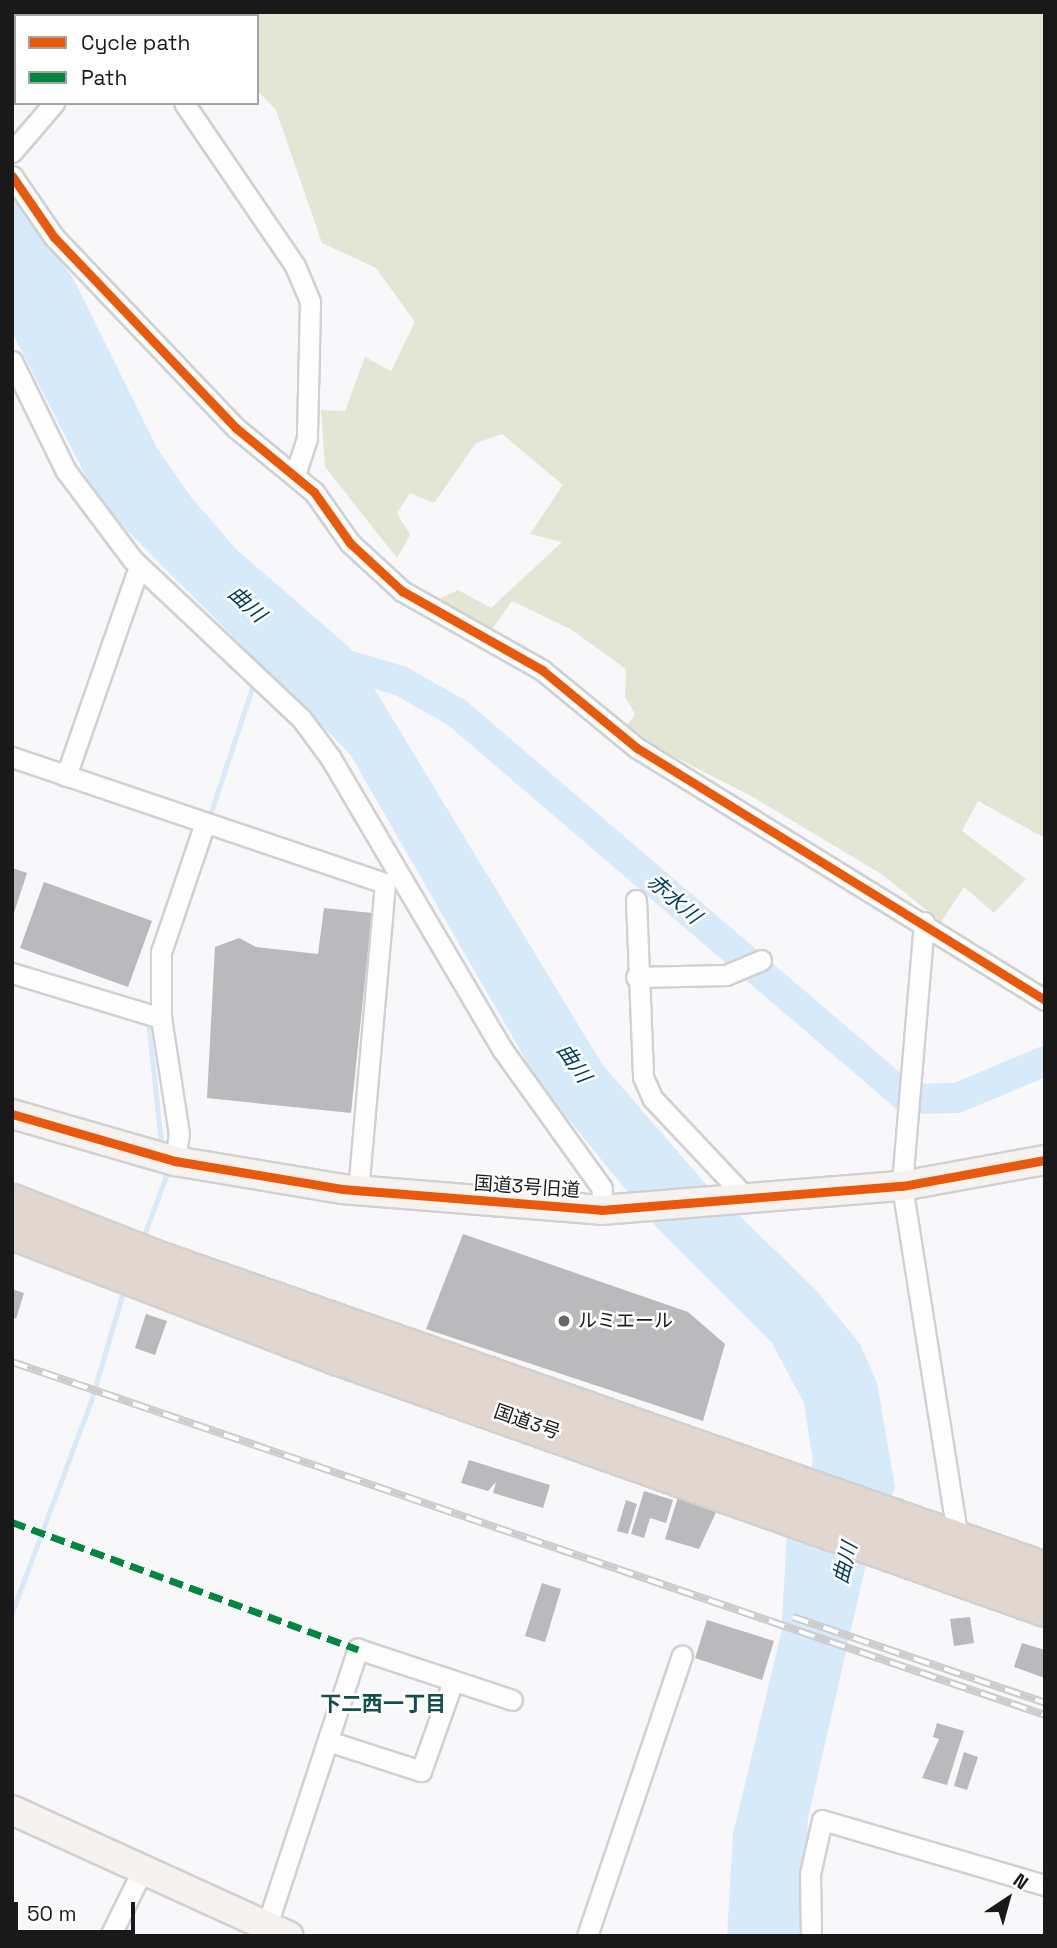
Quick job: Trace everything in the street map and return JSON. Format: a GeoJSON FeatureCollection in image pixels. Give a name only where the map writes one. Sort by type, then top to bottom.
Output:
{"type":"FeatureCollection","features":[{"type":"Feature","properties":{"kind":"highway","name":"国道3号"},"geometry":{"type":"LineString","coordinates":[[12,1203],[882,1532],[1045,1606]]}},
{"type":"Feature","properties":{"kind":"highway","name":"国道3号"},"geometry":{"type":"LineString","coordinates":[[12,1230],[339,1356],[797,1501]]}},
{"type":"Feature","properties":{"kind":"highway","name":"国道3号"},"geometry":{"type":"LineString","coordinates":[[882,1532],[958,1541],[1045,1572]]}},
{"type":"Feature","properties":{"kind":"street"},"geometry":{"type":"LineString","coordinates":[[12,152],[52,105]]}},
{"type":"Feature","properties":{"kind":"street"},"geometry":{"type":"LineString","coordinates":[[185,105],[295,266],[310,302],[307,438],[295,475]]}},
{"type":"Feature","properties":{"kind":"street"},"geometry":{"type":"LineString","coordinates":[[12,176],[54,237],[236,428],[295,475],[350,544],[428,611],[542,670],[637,748],[924,922],[1045,1000]]}},
{"type":"Feature","properties":{"kind":"street"},"geometry":{"type":"LineString","coordinates":[[12,361],[66,471],[139,566],[266,685],[330,757],[502,1049],[614,1208]]}},
{"type":"Feature","properties":{"kind":"street"},"geometry":{"type":"LineString","coordinates":[[66,776],[139,566]]}},
{"type":"Feature","properties":{"kind":"street"},"geometry":{"type":"LineString","coordinates":[[12,757],[385,883],[358,1191]]}},
{"type":"Feature","properties":{"kind":"street"},"geometry":{"type":"LineString","coordinates":[[175,1161],[179,1134],[161,1018],[161,952],[205,823]]}},
{"type":"Feature","properties":{"kind":"street"},"geometry":{"type":"LineString","coordinates":[[636,900],[636,977],[643,1077],[653,1099],[739,1201]]}},
{"type":"Feature","properties":{"kind":"street"},"geometry":{"type":"LineString","coordinates":[[924,922],[902,1186],[958,1541]]}},
{"type":"Feature","properties":{"kind":"street"},"geometry":{"type":"LineString","coordinates":[[636,977],[726,975],[761,960]]}},
{"type":"Feature","properties":{"kind":"street"},"geometry":{"type":"LineString","coordinates":[[12,973],[161,1018]]}},
{"type":"Feature","properties":{"kind":"street","name":"国道3号旧道"},"geometry":{"type":"LineString","coordinates":[[12,1114],[175,1161],[358,1191],[614,1208],[739,1201],[902,1186],[1045,1160]]}},
{"type":"Feature","properties":{"kind":"street"},"geometry":{"type":"LineString","coordinates":[[12,1810],[278,1930],[328,1741],[358,1649],[512,1700]]}},
{"type":"Feature","properties":{"kind":"street"},"geometry":{"type":"LineString","coordinates":[[587,1936],[682,1656]]}},
{"type":"Feature","properties":{"kind":"street"},"geometry":{"type":"LineString","coordinates":[[328,1741],[421,1771],[453,1681]]}},
{"type":"Feature","properties":{"kind":"street"},"geometry":{"type":"LineString","coordinates":[[811,1936],[810,1874],[822,1820],[1045,1885]]}},
{"type":"Feature","properties":{"kind":"street"},"geometry":{"type":"LineString","coordinates":[[110,1936],[143,1869]]}},
{"type":"Feature","properties":{"kind":"green space"},"geometry":{"type":"Polygon","coordinates":[[[199,12],[1045,12],[1045,838],[978,801],[962,831],[1026,879],[994,913],[964,887],[941,922],[883,875],[751,796],[624,731],[635,714],[625,697],[626,669],[572,630],[512,601],[488,635],[432,602],[458,590],[491,608],[562,542],[530,534],[563,485],[502,434],[476,443],[434,503],[410,493],[397,513],[410,535],[397,558],[325,467],[321,410],[345,411],[365,357],[391,371],[415,322],[376,268],[322,243],[276,110],[259,92],[259,14],[199,12]]]}},
{"type":"Feature","properties":{"kind":"water","name":"曲川"},"geometry":{"type":"Polygon","coordinates":[[[12,196],[73,278],[157,448],[191,497],[237,550],[349,647],[602,1064],[703,1181],[814,1288],[860,1344],[877,1383],[895,1487],[866,1564],[808,1818],[803,1936],[727,1936],[733,1834],[781,1634],[787,1535],[813,1462],[804,1403],[772,1343],[657,1228],[539,1083],[350,754],[99,502],[12,332],[12,196]]]}},
{"type":"Feature","properties":{"kind":"building"},"geometry":{"type":"Polygon","coordinates":[[[12,868],[27,873],[13,916],[12,916],[12,868]]]}},
{"type":"Feature","properties":{"kind":"building"},"geometry":{"type":"Polygon","coordinates":[[[44,882],[152,921],[128,987],[20,948],[44,882]]]}},
{"type":"Feature","properties":{"kind":"building"},"geometry":{"type":"Polygon","coordinates":[[[324,908],[372,913],[351,1113],[207,1098],[215,947],[239,938],[256,947],[318,954],[324,908]]]}},
{"type":"Feature","properties":{"kind":"building","name":"ルミエール"},"geometry":{"type":"Polygon","coordinates":[[[463,1234],[688,1312],[725,1344],[703,1421],[426,1329],[463,1234]]]}},
{"type":"Feature","properties":{"kind":"building"},"geometry":{"type":"Polygon","coordinates":[[[12,1289],[24,1293],[16,1319],[12,1317],[12,1289]]]}},
{"type":"Feature","properties":{"kind":"building"},"geometry":{"type":"Polygon","coordinates":[[[146,1314],[167,1321],[155,1355],[135,1348],[146,1314]]]}},
{"type":"Feature","properties":{"kind":"building"},"geometry":{"type":"Polygon","coordinates":[[[469,1460],[550,1485],[543,1508],[493,1493],[496,1482],[488,1491],[461,1483],[469,1460]]]}},
{"type":"Feature","properties":{"kind":"building"},"geometry":{"type":"Polygon","coordinates":[[[644,1491],[673,1500],[666,1523],[650,1518],[644,1538],[631,1534],[644,1491]]]}},
{"type":"Feature","properties":{"kind":"building"},"geometry":{"type":"Polygon","coordinates":[[[679,1494],[719,1506],[699,1549],[665,1539],[679,1494]]]}},
{"type":"Feature","properties":{"kind":"building"},"geometry":{"type":"Polygon","coordinates":[[[626,1500],[637,1504],[628,1534],[617,1531],[626,1500]]]}},
{"type":"Feature","properties":{"kind":"building"},"geometry":{"type":"Polygon","coordinates":[[[542,1583],[561,1589],[545,1642],[525,1636],[542,1583]]]}},
{"type":"Feature","properties":{"kind":"building"},"geometry":{"type":"Polygon","coordinates":[[[970,1617],[974,1643],[954,1646],[950,1619],[970,1617]]]}},
{"type":"Feature","properties":{"kind":"building"},"geometry":{"type":"Polygon","coordinates":[[[707,1620],[774,1641],[762,1680],[695,1658],[707,1620]]]}},
{"type":"Feature","properties":{"kind":"building"},"geometry":{"type":"Polygon","coordinates":[[[1022,1643],[1045,1650],[1045,1678],[1014,1667],[1022,1643]]]}},
{"type":"Feature","properties":{"kind":"building"},"geometry":{"type":"Polygon","coordinates":[[[937,1723],[964,1731],[947,1785],[922,1778],[939,1739],[933,1737],[937,1723]]]}},
{"type":"Feature","properties":{"kind":"building"},"geometry":{"type":"Polygon","coordinates":[[[964,1752],[978,1757],[967,1790],[954,1786],[964,1752]]]}},
{"type":"Feature","properties":{"kind":"waterway","name":"赤水川"},"geometry":{"type":"LineString","coordinates":[[320,657],[401,681],[457,713],[908,1099],[957,1098],[1045,1061]]}},
{"type":"Feature","properties":{"kind":"waterway"},"geometry":{"type":"LineString","coordinates":[[210,815],[254,682]]}},
{"type":"Feature","properties":{"kind":"waterway"},"geometry":{"type":"LineString","coordinates":[[148,1020],[161,1143]]}},
{"type":"Feature","properties":{"kind":"waterway"},"geometry":{"type":"LineString","coordinates":[[143,1238],[167,1173]]}},
{"type":"Feature","properties":{"kind":"waterway"},"geometry":{"type":"LineString","coordinates":[[12,1612],[91,1401],[124,1288]]}},
{"type":"Feature","properties":{"kind":"railway"},"geometry":{"type":"LineString","coordinates":[[12,1362],[1045,1715]]}},
{"type":"Feature","properties":{"kind":"railway"},"geometry":{"type":"LineString","coordinates":[[793,1617],[1045,1703]]}},
{"type":"Feature","properties":{"kind":"marked path"},"geometry":{"type":"LineString","coordinates":[[12,1522],[358,1649]]}},
{"type":"Feature","properties":{"kind":"cycle path"},"geometry":{"type":"LineString","coordinates":[[12,176],[54,237],[236,428],[314,492],[350,543],[402,591],[542,670],[637,748],[1045,1000]]}},
{"type":"Feature","properties":{"kind":"cycle path"},"geometry":{"type":"LineString","coordinates":[[12,1114],[175,1161],[342,1189],[601,1210],[902,1186],[1045,1160]]}},
{"type":"Feature","properties":{"kind":"place","name":"ルミエール"},"geometry":{"type":"Point","coordinates":[564,1321]}},
{"type":"Feature","properties":{"kind":"district","name":"下二西一丁目"},"geometry":{"type":"Point","coordinates":[383,1704]}}]}
